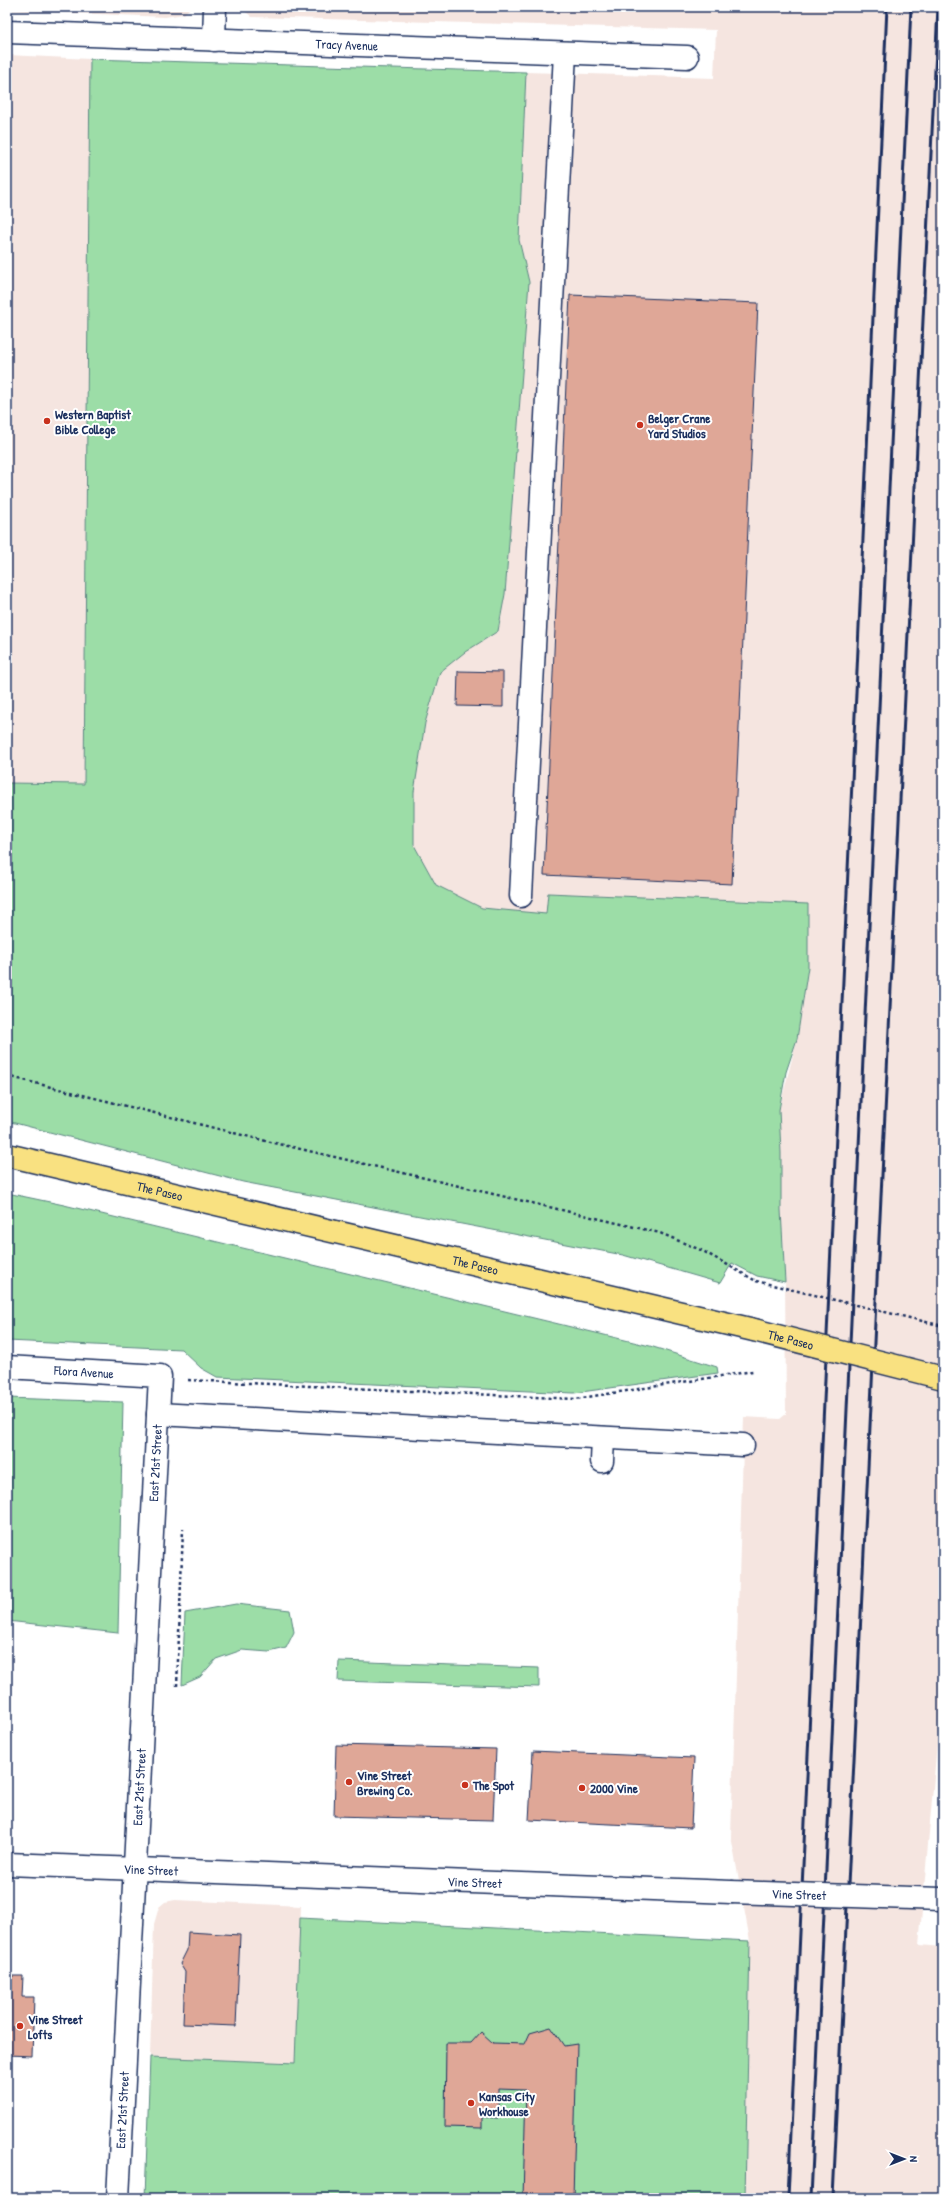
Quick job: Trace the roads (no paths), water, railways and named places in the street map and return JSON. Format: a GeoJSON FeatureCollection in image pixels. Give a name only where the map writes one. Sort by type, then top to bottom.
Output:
{"type":"FeatureCollection","features":[{"type":"Feature","properties":{"kind":"main road","name":"The Paseo"},"geometry":{"type":"LineString","coordinates":[[7,1155],[754,1330],[943,1378]]}},
{"type":"Feature","properties":{"kind":"street"},"geometry":{"type":"LineString","coordinates":[[214,40],[215,7]]}},
{"type":"Feature","properties":{"kind":"street","name":"Tracy Avenue"},"geometry":{"type":"LineString","coordinates":[[7,32],[687,57]]}},
{"type":"Feature","properties":{"kind":"street"},"geometry":{"type":"LineString","coordinates":[[521,896],[565,53]]}},
{"type":"Feature","properties":{"kind":"street","name":"Flora Avenue"},"geometry":{"type":"LineString","coordinates":[[7,1367],[160,1376]]}},
{"type":"Feature","properties":{"kind":"street","name":"East 21st Street"},"geometry":{"type":"LineString","coordinates":[[118,2198],[160,1376]]}},
{"type":"Feature","properties":{"kind":"street"},"geometry":{"type":"LineString","coordinates":[[158,1414],[743,1445]]}},
{"type":"Feature","properties":{"kind":"street"},"geometry":{"type":"LineString","coordinates":[[602,1461],[603,1438]]}},
{"type":"Feature","properties":{"kind":"street","name":"Vine Street"},"geometry":{"type":"LineString","coordinates":[[7,1864],[942,1899]]}},
{"type":"Feature","properties":{"kind":"railway"},"geometry":{"type":"LineString","coordinates":[[788,2198],[887,7]]}},
{"type":"Feature","properties":{"kind":"railway"},"geometry":{"type":"LineString","coordinates":[[811,2198],[911,7]]}},
{"type":"Feature","properties":{"kind":"railway"},"geometry":{"type":"LineString","coordinates":[[833,2198],[938,7]]}},
{"type":"Feature","properties":{"kind":"place","name":"Western Baptist Bible College"},"geometry":{"type":"Point","coordinates":[47,421]}},
{"type":"Feature","properties":{"kind":"place","name":"Belger Crane Yard Studios"},"geometry":{"type":"Point","coordinates":[640,425]}},
{"type":"Feature","properties":{"kind":"place","name":"Vine Street Brewing Co."},"geometry":{"type":"Point","coordinates":[349,1782]}},
{"type":"Feature","properties":{"kind":"place","name":"The Spot"},"geometry":{"type":"Point","coordinates":[465,1785]}},
{"type":"Feature","properties":{"kind":"place","name":"2000 Vine"},"geometry":{"type":"Point","coordinates":[582,1788]}},
{"type":"Feature","properties":{"kind":"place","name":"Vine Street Lofts"},"geometry":{"type":"Point","coordinates":[20,2026]}},
{"type":"Feature","properties":{"kind":"place","name":"Kansas City Workhouse"},"geometry":{"type":"Point","coordinates":[471,2103]}}]}
